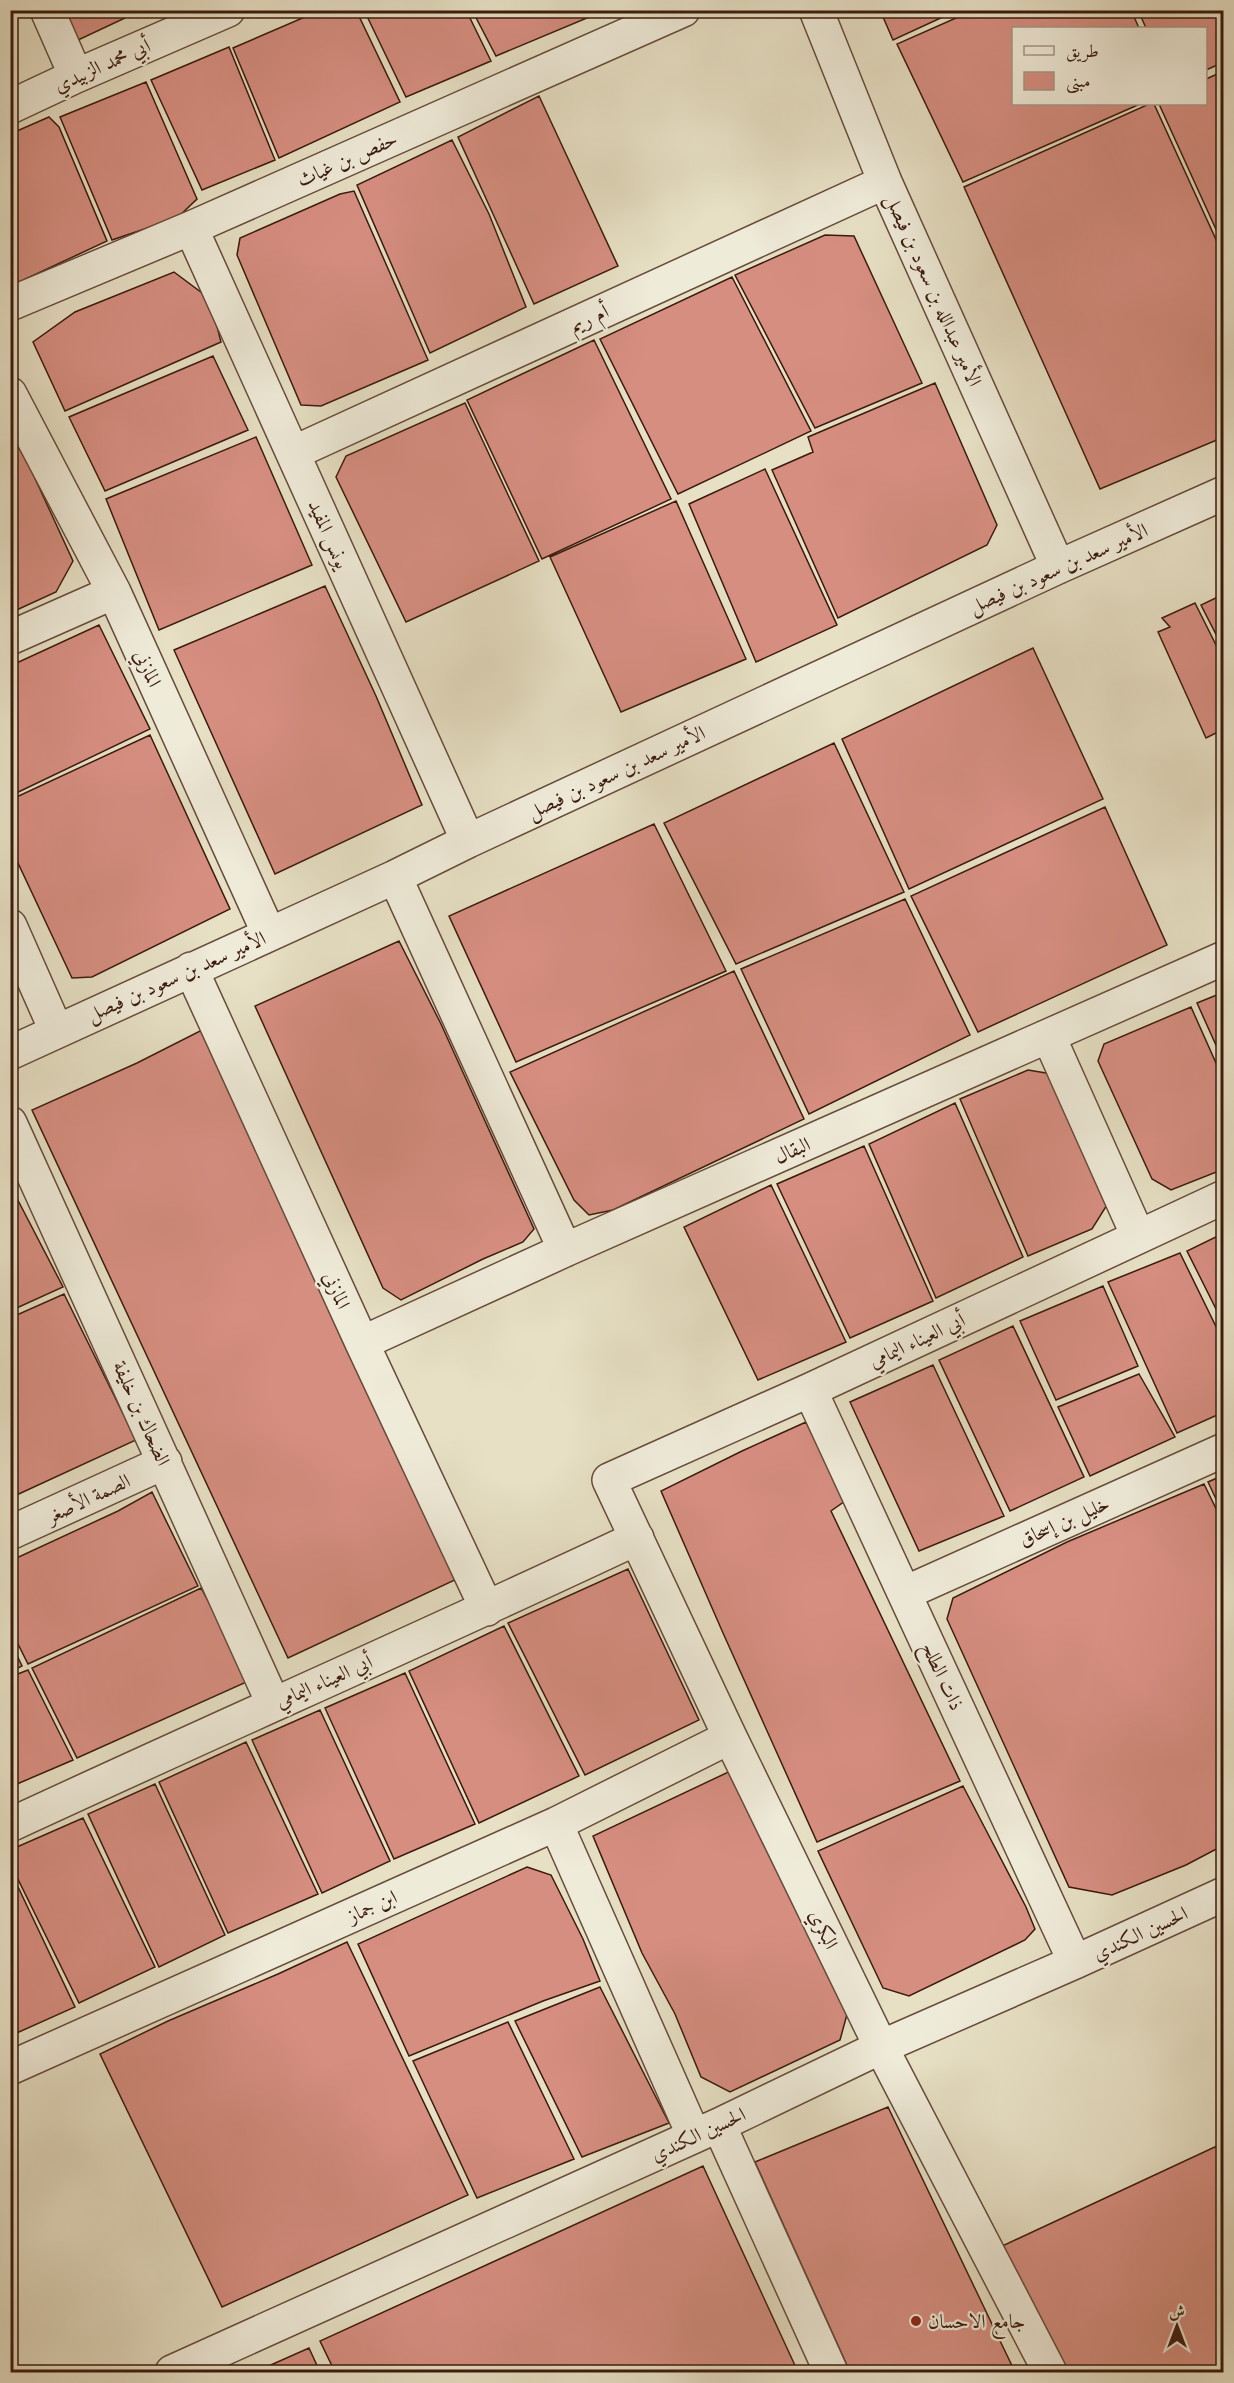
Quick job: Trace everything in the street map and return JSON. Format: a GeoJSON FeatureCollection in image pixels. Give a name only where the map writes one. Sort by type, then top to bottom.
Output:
{"type":"FeatureCollection","features":[{"type":"Feature","properties":{"kind":"street"},"geometry":{"type":"LineString","coordinates":[[47,10],[76,76]]}},
{"type":"Feature","properties":{"kind":"street","name":"أبي محمد الزبيدي"},"geometry":{"type":"LineString","coordinates":[[10,107],[228,10]]}},
{"type":"Feature","properties":{"kind":"street","name":"حفص بن غياث"},"geometry":{"type":"LineString","coordinates":[[10,304],[191,228],[683,10]]}},
{"type":"Feature","properties":{"kind":"street","name":"الأمير عبدالله بن سعود بن فيصل"},"geometry":{"type":"LineString","coordinates":[[816,10],[885,182],[1058,567]]}},
{"type":"Feature","properties":{"kind":"street","name":"أم ريم"},"geometry":{"type":"LineString","coordinates":[[293,453],[885,182]]}},
{"type":"Feature","properties":{"kind":"street","name":"يونس المفيد"},"geometry":{"type":"LineString","coordinates":[[191,228],[468,841]]}},
{"type":"Feature","properties":{"kind":"street","name":"المازني"},"geometry":{"type":"LineString","coordinates":[[14,401],[114,592],[269,934]]}},
{"type":"Feature","properties":{"kind":"street","name":"الأمير سعد بن سعود بن فيصل"},"geometry":{"type":"LineString","coordinates":[[10,1053],[56,1030],[396,877],[468,841],[1058,567],[1224,493]]}},
{"type":"Feature","properties":{"kind":"street"},"geometry":{"type":"LineString","coordinates":[[10,638],[114,592]]}},
{"type":"Feature","properties":{"kind":"street"},"geometry":{"type":"LineString","coordinates":[[396,877],[565,1250]]}},
{"type":"Feature","properties":{"kind":"street"},"geometry":{"type":"LineString","coordinates":[[10,926],[56,1030]]}},
{"type":"Feature","properties":{"kind":"street","name":"البقال"},"geometry":{"type":"LineString","coordinates":[[362,1343],[565,1250],[1224,958]]}},
{"type":"Feature","properties":{"kind":"street","name":"المازني"},"geometry":{"type":"LineString","coordinates":[[192,969],[362,1343],[487,1609]]}},
{"type":"Feature","properties":{"kind":"street"},"geometry":{"type":"LineString","coordinates":[[1049,1037],[1138,1236]]}},
{"type":"Feature","properties":{"kind":"street","name":"الضحاك بن خليفة"},"geometry":{"type":"LineString","coordinates":[[10,1123],[273,1703]]}},
{"type":"Feature","properties":{"kind":"street","name":"أبي العيناء اليمامي"},"geometry":{"type":"LineString","coordinates":[[609,1480],[810,1390],[1224,1197]]}},
{"type":"Feature","properties":{"kind":"street","name":"ذات الطلح"},"geometry":{"type":"LineString","coordinates":[[810,1390],[1075,1962]]}},
{"type":"Feature","properties":{"kind":"street","name":"خليل بن إسحاق"},"geometry":{"type":"LineString","coordinates":[[905,1593],[1224,1450]]}},
{"type":"Feature","properties":{"kind":"street","name":"الصمة الأصغر"},"geometry":{"type":"LineString","coordinates":[[10,1533],[165,1462]]}},
{"type":"Feature","properties":{"kind":"street","name":"البكري"},"geometry":{"type":"LineString","coordinates":[[609,1480],[730,1737],[881,2047],[1050,2373]]}},
{"type":"Feature","properties":{"kind":"street","name":"أبي العيناء اليمامي"},"geometry":{"type":"LineString","coordinates":[[10,1825],[273,1703],[487,1609],[637,1538]]}},
{"type":"Feature","properties":{"kind":"street","name":"ابن جماز"},"geometry":{"type":"LineString","coordinates":[[10,2068],[556,1824],[730,1737]]}},
{"type":"Feature","properties":{"kind":"street"},"geometry":{"type":"LineString","coordinates":[[556,1824],[706,2131],[831,2373]]}},
{"type":"Feature","properties":{"kind":"street","name":"الحسين الكندي"},"geometry":{"type":"LineString","coordinates":[[172,2373],[706,2131],[881,2047],[1224,1894]]}},
{"type":"Feature","properties":{"kind":"building"},"geometry":{"type":"Polygon","coordinates":[[[64,10],[142,10],[76,41],[64,10]]]}},
{"type":"Feature","properties":{"kind":"building"},"geometry":{"type":"Polygon","coordinates":[[[321,10],[356,10],[400,102],[279,158],[233,48],[321,10]]]}},
{"type":"Feature","properties":{"kind":"building"},"geometry":{"type":"Polygon","coordinates":[[[364,10],[466,10],[491,61],[406,97],[364,10]]]}},
{"type":"Feature","properties":{"kind":"building"},"geometry":{"type":"Polygon","coordinates":[[[472,10],[606,10],[496,56],[472,10]]]}},
{"type":"Feature","properties":{"kind":"building"},"geometry":{"type":"Polygon","coordinates":[[[880,10],[958,10],[893,40],[880,10]]]}},
{"type":"Feature","properties":{"kind":"building"},"geometry":{"type":"Polygon","coordinates":[[[974,10],[1131,10],[1139,27],[1012,27],[1012,105],[1138,105],[963,182],[897,44],[974,10]]]}},
{"type":"Feature","properties":{"kind":"building"},"geometry":{"type":"Polygon","coordinates":[[[1138,10],[1224,10],[1224,62],[1207,70],[1207,27],[1146,27],[1138,10]]]}},
{"type":"Feature","properties":{"kind":"building"},"geometry":{"type":"Polygon","coordinates":[[[229,47],[275,160],[202,190],[151,80],[229,47]]]}},
{"type":"Feature","properties":{"kind":"building"},"geometry":{"type":"Polygon","coordinates":[[[1224,71],[1224,247],[1159,105],[1207,105],[1207,79],[1224,71]]]}},
{"type":"Feature","properties":{"kind":"building"},"geometry":{"type":"Polygon","coordinates":[[[146,82],[197,199],[177,218],[112,240],[60,117],[146,82]]]}},
{"type":"Feature","properties":{"kind":"building"},"geometry":{"type":"Polygon","coordinates":[[[539,96],[618,266],[534,304],[458,137],[539,96]]]}},
{"type":"Feature","properties":{"kind":"building"},"geometry":{"type":"Polygon","coordinates":[[[1147,105],[1154,105],[1224,257],[1224,437],[1100,489],[964,187],[1147,105]]]}},
{"type":"Feature","properties":{"kind":"building"},"geometry":{"type":"Polygon","coordinates":[[[49,117],[59,127],[107,241],[17,283],[10,280],[10,134],[49,117]]]}},
{"type":"Feature","properties":{"kind":"building"},"geometry":{"type":"Polygon","coordinates":[[[452,140],[489,214],[526,307],[430,353],[357,185],[452,140]]]}},
{"type":"Feature","properties":{"kind":"building"},"geometry":{"type":"Polygon","coordinates":[[[354,191],[428,360],[321,406],[301,405],[237,255],[240,238],[340,194],[354,191]]]}},
{"type":"Feature","properties":{"kind":"building"},"geometry":{"type":"Polygon","coordinates":[[[825,235],[854,236],[922,383],[815,428],[735,275],[825,235]]]}},
{"type":"Feature","properties":{"kind":"building"},"geometry":{"type":"Polygon","coordinates":[[[174,272],[210,299],[221,342],[65,411],[33,342],[75,312],[174,272]]]}},
{"type":"Feature","properties":{"kind":"building"},"geometry":{"type":"Polygon","coordinates":[[[732,277],[811,431],[678,494],[600,339],[732,277]]]}},
{"type":"Feature","properties":{"kind":"building"},"geometry":{"type":"Polygon","coordinates":[[[594,340],[671,499],[542,559],[467,400],[594,340]]]}},
{"type":"Feature","properties":{"kind":"building"},"geometry":{"type":"Polygon","coordinates":[[[213,356],[248,430],[105,491],[69,417],[213,356]]]}},
{"type":"Feature","properties":{"kind":"building"},"geometry":{"type":"Polygon","coordinates":[[[935,383],[997,525],[987,545],[838,618],[772,470],[813,452],[808,437],[935,383]]]}},
{"type":"Feature","properties":{"kind":"building"},"geometry":{"type":"Polygon","coordinates":[[[465,403],[539,561],[406,622],[336,477],[346,456],[465,403]]]}},
{"type":"Feature","properties":{"kind":"building"},"geometry":{"type":"Polygon","coordinates":[[[10,424],[73,561],[56,592],[10,613],[10,424]]]}},
{"type":"Feature","properties":{"kind":"building"},"geometry":{"type":"Polygon","coordinates":[[[256,437],[312,565],[159,630],[106,499],[256,437]]]}},
{"type":"Feature","properties":{"kind":"building"},"geometry":{"type":"Polygon","coordinates":[[[765,469],[837,625],[756,662],[689,504],[765,469]]]}},
{"type":"Feature","properties":{"kind":"building"},"geometry":{"type":"Polygon","coordinates":[[[676,501],[746,659],[621,712],[550,557],[676,501]]]}},
{"type":"Feature","properties":{"kind":"building"},"geometry":{"type":"Polygon","coordinates":[[[325,586],[376,696],[422,805],[275,874],[174,650],[325,586]]]}},
{"type":"Feature","properties":{"kind":"building"},"geometry":{"type":"Polygon","coordinates":[[[1224,594],[1224,650],[1201,605],[1224,594]]]}},
{"type":"Feature","properties":{"kind":"building"},"geometry":{"type":"Polygon","coordinates":[[[1195,603],[1224,661],[1224,729],[1206,738],[1158,632],[1170,627],[1162,618],[1195,603]]]}},
{"type":"Feature","properties":{"kind":"building"},"geometry":{"type":"Polygon","coordinates":[[[99,625],[150,729],[10,796],[10,666],[99,625]]]}},
{"type":"Feature","properties":{"kind":"building"},"geometry":{"type":"Polygon","coordinates":[[[1033,648],[1103,799],[909,889],[842,739],[1033,648]]]}},
{"type":"Feature","properties":{"kind":"building"},"geometry":{"type":"Polygon","coordinates":[[[150,735],[230,909],[92,977],[72,978],[10,846],[10,800],[150,735]]]}},
{"type":"Feature","properties":{"kind":"building"},"geometry":{"type":"Polygon","coordinates":[[[834,743],[904,892],[736,964],[664,823],[834,743]]]}},
{"type":"Feature","properties":{"kind":"building"},"geometry":{"type":"Polygon","coordinates":[[[1105,807],[1167,945],[978,1032],[911,896],[1105,807]]]}},
{"type":"Feature","properties":{"kind":"building"},"geometry":{"type":"Polygon","coordinates":[[[654,824],[726,971],[516,1062],[449,916],[654,824]]]}},
{"type":"Feature","properties":{"kind":"building"},"geometry":{"type":"Polygon","coordinates":[[[905,899],[970,1035],[809,1114],[741,969],[905,899]]]}},
{"type":"Feature","properties":{"kind":"building"},"geometry":{"type":"Polygon","coordinates":[[[399,941],[441,1024],[534,1229],[523,1242],[483,1259],[401,1300],[383,1288],[255,1006],[399,941]]]}},
{"type":"Feature","properties":{"kind":"building"},"geometry":{"type":"Polygon","coordinates":[[[734,971],[804,1119],[613,1210],[589,1215],[574,1200],[510,1072],[734,971]]]}},
{"type":"Feature","properties":{"kind":"building"},"geometry":{"type":"Polygon","coordinates":[[[1224,992],[1224,1063],[1197,1003],[1224,992]]]}},
{"type":"Feature","properties":{"kind":"building"},"geometry":{"type":"Polygon","coordinates":[[[1191,1007],[1224,1081],[1224,1169],[1171,1190],[1152,1179],[1098,1061],[1104,1044],[1191,1007]]]}},
{"type":"Feature","properties":{"kind":"building"},"geometry":{"type":"Polygon","coordinates":[[[202,1030],[457,1579],[288,1658],[32,1110],[137,1063],[202,1030]]]}},
{"type":"Feature","properties":{"kind":"building"},"geometry":{"type":"Polygon","coordinates":[[[1028,1070],[1052,1074],[1107,1205],[1092,1229],[1028,1256],[960,1099],[1028,1070]]]}},
{"type":"Feature","properties":{"kind":"building"},"geometry":{"type":"Polygon","coordinates":[[[955,1103],[1023,1257],[936,1298],[869,1144],[955,1103]]]}},
{"type":"Feature","properties":{"kind":"building"},"geometry":{"type":"Polygon","coordinates":[[[864,1146],[933,1301],[850,1338],[777,1184],[864,1146]]]}},
{"type":"Feature","properties":{"kind":"building"},"geometry":{"type":"Polygon","coordinates":[[[10,1185],[63,1287],[10,1311],[10,1185]]]}},
{"type":"Feature","properties":{"kind":"building"},"geometry":{"type":"Polygon","coordinates":[[[771,1185],[846,1342],[758,1380],[684,1227],[771,1185]]]}},
{"type":"Feature","properties":{"kind":"building"},"geometry":{"type":"Polygon","coordinates":[[[1224,1233],[1224,1325],[1187,1251],[1224,1233]]]}},
{"type":"Feature","properties":{"kind":"building"},"geometry":{"type":"Polygon","coordinates":[[[1180,1253],[1224,1343],[1224,1412],[1177,1433],[1108,1282],[1180,1253]]]}},
{"type":"Feature","properties":{"kind":"building"},"geometry":{"type":"Polygon","coordinates":[[[1103,1286],[1138,1366],[1056,1400],[1020,1321],[1103,1286]]]}},
{"type":"Feature","properties":{"kind":"building"},"geometry":{"type":"Polygon","coordinates":[[[64,1294],[136,1440],[10,1498],[10,1318],[64,1294]]]}},
{"type":"Feature","properties":{"kind":"building"},"geometry":{"type":"Polygon","coordinates":[[[1013,1326],[1084,1477],[1010,1511],[939,1360],[1013,1326]]]}},
{"type":"Feature","properties":{"kind":"building"},"geometry":{"type":"Polygon","coordinates":[[[933,1365],[1004,1516],[919,1551],[850,1402],[933,1365]]]}},
{"type":"Feature","properties":{"kind":"building"},"geometry":{"type":"Polygon","coordinates":[[[1139,1374],[1175,1437],[1090,1476],[1058,1407],[1139,1374]]]}},
{"type":"Feature","properties":{"kind":"building"},"geometry":{"type":"Polygon","coordinates":[[[806,1422],[845,1501],[831,1511],[960,1781],[817,1842],[661,1491],[806,1422]]]}},
{"type":"Feature","properties":{"kind":"building"},"geometry":{"type":"Polygon","coordinates":[[[1224,1475],[1224,1516],[1208,1482],[1224,1475]]]}},
{"type":"Feature","properties":{"kind":"building"},"geometry":{"type":"Polygon","coordinates":[[[1204,1484],[1224,1525],[1224,1845],[1186,1865],[1112,1895],[1069,1887],[947,1619],[953,1598],[1067,1542],[1204,1484]]]}},
{"type":"Feature","properties":{"kind":"building"},"geometry":{"type":"Polygon","coordinates":[[[152,1492],[198,1586],[28,1664],[10,1628],[10,1561],[118,1511],[152,1492]]]}},
{"type":"Feature","properties":{"kind":"building"},"geometry":{"type":"Polygon","coordinates":[[[628,1569],[699,1720],[585,1775],[508,1623],[628,1569]]]}},
{"type":"Feature","properties":{"kind":"building"},"geometry":{"type":"Polygon","coordinates":[[[201,1588],[251,1680],[77,1758],[32,1668],[201,1588]]]}},
{"type":"Feature","properties":{"kind":"building"},"geometry":{"type":"Polygon","coordinates":[[[504,1626],[579,1776],[479,1823],[409,1671],[504,1626]]]}},
{"type":"Feature","properties":{"kind":"building"},"geometry":{"type":"Polygon","coordinates":[[[10,1641],[22,1666],[10,1672],[10,1641]]]}},
{"type":"Feature","properties":{"kind":"building"},"geometry":{"type":"Polygon","coordinates":[[[28,1670],[73,1760],[10,1787],[10,1677],[28,1670]]]}},
{"type":"Feature","properties":{"kind":"building"},"geometry":{"type":"Polygon","coordinates":[[[405,1673],[475,1824],[394,1859],[325,1708],[405,1673]]]}},
{"type":"Feature","properties":{"kind":"building"},"geometry":{"type":"Polygon","coordinates":[[[320,1710],[390,1861],[322,1893],[252,1740],[320,1710]]]}},
{"type":"Feature","properties":{"kind":"building"},"geometry":{"type":"Polygon","coordinates":[[[246,1742],[318,1894],[228,1933],[159,1782],[246,1742]]]}},
{"type":"Feature","properties":{"kind":"building"},"geometry":{"type":"Polygon","coordinates":[[[739,1767],[849,2007],[840,2040],[730,2092],[701,2077],[675,2014],[642,1953],[593,1836],[739,1767]]]}},
{"type":"Feature","properties":{"kind":"building"},"geometry":{"type":"Polygon","coordinates":[[[155,1784],[225,1935],[159,1967],[88,1814],[155,1784]]]}},
{"type":"Feature","properties":{"kind":"building"},"geometry":{"type":"Polygon","coordinates":[[[963,1786],[1026,1907],[1035,1929],[1025,1940],[909,1996],[883,1988],[818,1851],[963,1786]]]}},
{"type":"Feature","properties":{"kind":"building"},"geometry":{"type":"Polygon","coordinates":[[[83,1818],[155,1967],[79,2003],[10,1863],[10,1850],[83,1818]]]}},
{"type":"Feature","properties":{"kind":"building"},"geometry":{"type":"Polygon","coordinates":[[[527,1867],[551,1875],[583,1939],[600,1981],[543,2001],[409,2056],[358,1944],[527,1867]]]}},
{"type":"Feature","properties":{"kind":"building"},"geometry":{"type":"Polygon","coordinates":[[[10,1870],[75,2007],[10,2036],[10,1870]]]}},
{"type":"Feature","properties":{"kind":"building"},"geometry":{"type":"Polygon","coordinates":[[[347,1942],[468,2195],[222,2307],[100,2054],[168,2021],[347,1942]]]}},
{"type":"Feature","properties":{"kind":"building"},"geometry":{"type":"Polygon","coordinates":[[[600,1987],[669,2123],[582,2157],[515,2021],[600,1987]]]}},
{"type":"Feature","properties":{"kind":"building"},"geometry":{"type":"Polygon","coordinates":[[[508,2022],[574,2159],[477,2198],[413,2061],[508,2022]]]}},
{"type":"Feature","properties":{"kind":"building"},"geometry":{"type":"Polygon","coordinates":[[[888,2107],[1015,2372],[850,2372],[755,2162],[888,2107]]]}},
{"type":"Feature","properties":{"kind":"building"},"geometry":{"type":"Polygon","coordinates":[[[1219,2145],[1224,2154],[1224,2365],[1208,2372],[1056,2372],[1000,2247],[1219,2145]]]}},
{"type":"Feature","properties":{"kind":"building"},"geometry":{"type":"Polygon","coordinates":[[[703,2166],[798,2372],[335,2372],[320,2341],[703,2166]]]}},
{"type":"Feature","properties":{"kind":"building"},"geometry":{"type":"Polygon","coordinates":[[[309,2348],[320,2372],[255,2372],[309,2348]]]}},
{"type":"Feature","properties":{"kind":"place","name":"جامع الاحسان"},"geometry":{"type":"Point","coordinates":[916,2321]}}]}
